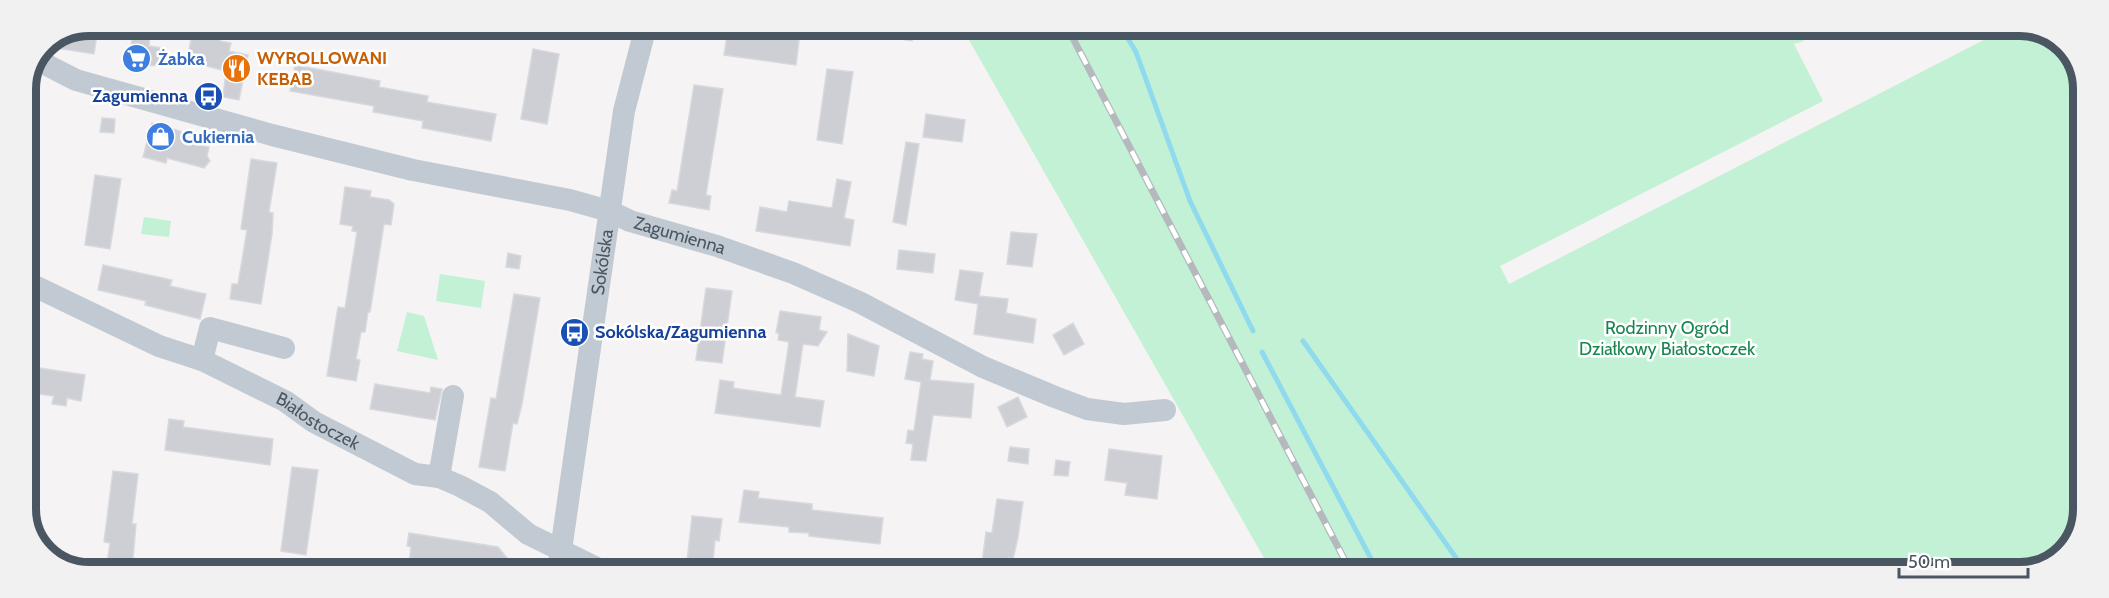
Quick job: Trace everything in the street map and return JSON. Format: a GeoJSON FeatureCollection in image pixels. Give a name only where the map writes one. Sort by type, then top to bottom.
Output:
{"type":"FeatureCollection","features":[{"type":"Feature","properties":{"kind":"street","name":"Sokólska"},"geometry":{"type":"LineString","coordinates":[[559,561],[624,111],[643,36]]}},
{"type":"Feature","properties":{"kind":"street","name":"Zagumienna"},"geometry":{"type":"LineString","coordinates":[[43,63],[76,80],[272,135],[413,170],[570,200],[609,211],[630,221],[717,246],[793,273],[859,302],[983,367],[1087,409],[1124,414],[1165,410]]}},
{"type":"Feature","properties":{"kind":"street","name":"Białostoczek"},"geometry":{"type":"LineString","coordinates":[[36,287],[159,346],[202,360],[285,401],[314,422],[414,474],[439,477],[490,502],[559,561]]}},
{"type":"Feature","properties":{"kind":"street"},"geometry":{"type":"LineString","coordinates":[[202,360],[210,328],[284,348]]}},
{"type":"Feature","properties":{"kind":"street"},"geometry":{"type":"LineString","coordinates":[[439,477],[453,396]]}},
{"type":"Feature","properties":{"kind":"green space","name":"Rodzinny Ogród Działkowy Białostoczek"},"geometry":{"type":"Polygon","coordinates":[[[967,36],[1802,36],[1804,41],[1794,44],[1823,101],[1500,266],[1509,284],[1991,36],[2027,36],[2041,40],[2055,49],[2064,59],[2073,85],[2073,516],[2064,539],[2044,557],[2027,562],[1266,562],[967,36]]]}},
{"type":"Feature","properties":{"kind":"green space"},"geometry":{"type":"Polygon","coordinates":[[[144,217],[171,221],[169,237],[141,234],[144,217]]]}},
{"type":"Feature","properties":{"kind":"green space"},"geometry":{"type":"Polygon","coordinates":[[[440,274],[485,281],[481,308],[436,301],[440,274]]]}},
{"type":"Feature","properties":{"kind":"green space"},"geometry":{"type":"Polygon","coordinates":[[[407,312],[424,316],[438,360],[397,351],[407,312]]]}},
{"type":"Feature","properties":{"kind":"building"},"geometry":{"type":"Polygon","coordinates":[[[97,36],[94,54],[55,48],[78,37],[97,36]]]}},
{"type":"Feature","properties":{"kind":"building"},"geometry":{"type":"Polygon","coordinates":[[[132,36],[150,36],[149,46],[163,48],[161,66],[129,64],[132,36]]]}},
{"type":"Feature","properties":{"kind":"building"},"geometry":{"type":"Polygon","coordinates":[[[192,36],[221,36],[220,41],[231,43],[229,51],[248,55],[239,100],[223,97],[226,71],[187,61],[192,36]]]}},
{"type":"Feature","properties":{"kind":"building"},"geometry":{"type":"Polygon","coordinates":[[[727,36],[773,36],[799,40],[796,65],[724,55],[727,36]]]}},
{"type":"Feature","properties":{"kind":"building"},"geometry":{"type":"Polygon","coordinates":[[[883,36],[913,36],[912,41],[883,36]]]}},
{"type":"Feature","properties":{"kind":"building"},"geometry":{"type":"Polygon","coordinates":[[[533,49],[559,54],[547,124],[521,119],[533,49]]]}},
{"type":"Feature","properties":{"kind":"building"},"geometry":{"type":"Polygon","coordinates":[[[295,65],[380,81],[379,87],[428,96],[427,102],[496,114],[491,141],[422,128],[423,121],[373,112],[374,106],[290,91],[295,65]]]}},
{"type":"Feature","properties":{"kind":"building"},"geometry":{"type":"Polygon","coordinates":[[[827,69],[853,72],[842,144],[817,140],[827,69]]]}},
{"type":"Feature","properties":{"kind":"building"},"geometry":{"type":"Polygon","coordinates":[[[694,85],[723,89],[706,195],[711,196],[709,210],[669,203],[672,190],[677,191],[694,85]]]}},
{"type":"Feature","properties":{"kind":"building"},"geometry":{"type":"Polygon","coordinates":[[[926,114],[965,120],[962,142],[923,137],[926,114]]]}},
{"type":"Feature","properties":{"kind":"building"},"geometry":{"type":"Polygon","coordinates":[[[102,118],[115,119],[114,133],[100,132],[102,118]]]}},
{"type":"Feature","properties":{"kind":"building"},"geometry":{"type":"Polygon","coordinates":[[[152,123],[183,132],[181,139],[209,147],[207,156],[210,161],[204,168],[167,158],[166,163],[143,157],[152,123]]]}},
{"type":"Feature","properties":{"kind":"building"},"geometry":{"type":"Polygon","coordinates":[[[906,142],[919,144],[906,225],[893,222],[906,142]]]}},
{"type":"Feature","properties":{"kind":"building"},"geometry":{"type":"Polygon","coordinates":[[[251,159],[277,163],[269,212],[273,213],[272,234],[261,304],[230,299],[232,284],[238,284],[247,230],[241,229],[251,159]]]}},
{"type":"Feature","properties":{"kind":"building"},"geometry":{"type":"Polygon","coordinates":[[[95,175],[121,179],[110,249],[85,245],[95,175]]]}},
{"type":"Feature","properties":{"kind":"building"},"geometry":{"type":"Polygon","coordinates":[[[837,179],[851,182],[844,218],[854,220],[850,246],[756,231],[760,207],[787,212],[789,201],[832,208],[837,179]]]}},
{"type":"Feature","properties":{"kind":"building"},"geometry":{"type":"Polygon","coordinates":[[[345,187],[371,191],[370,197],[389,200],[394,204],[391,225],[384,224],[370,312],[368,312],[365,332],[361,332],[356,359],[360,360],[356,381],[327,376],[338,307],[345,308],[357,232],[352,231],[353,226],[340,224],[345,187]]]}},
{"type":"Feature","properties":{"kind":"building"},"geometry":{"type":"Polygon","coordinates":[[[1011,232],[1037,234],[1032,267],[1007,264],[1011,232]]]}},
{"type":"Feature","properties":{"kind":"building"},"geometry":{"type":"Polygon","coordinates":[[[899,250],[935,254],[933,273],[897,269],[899,250]]]}},
{"type":"Feature","properties":{"kind":"building"},"geometry":{"type":"Polygon","coordinates":[[[508,253],[521,256],[519,269],[506,267],[508,253]]]}},
{"type":"Feature","properties":{"kind":"building"},"geometry":{"type":"Polygon","coordinates":[[[103,265],[172,280],[170,286],[206,294],[200,319],[145,305],[146,301],[98,290],[103,265]]]}},
{"type":"Feature","properties":{"kind":"building"},"geometry":{"type":"Polygon","coordinates":[[[960,270],[983,273],[979,296],[1008,299],[1006,313],[1036,319],[1033,343],[974,334],[978,304],[955,300],[960,270]]]}},
{"type":"Feature","properties":{"kind":"building"},"geometry":{"type":"Polygon","coordinates":[[[706,288],[732,291],[722,363],[696,360],[706,288]]]}},
{"type":"Feature","properties":{"kind":"building"},"geometry":{"type":"Polygon","coordinates":[[[514,294],[540,298],[522,404],[517,424],[513,423],[505,471],[479,467],[491,398],[496,399],[514,294]]]}},
{"type":"Feature","properties":{"kind":"building"},"geometry":{"type":"Polygon","coordinates":[[[780,311],[821,317],[819,330],[827,332],[818,346],[803,344],[795,397],[824,401],[820,427],[715,413],[720,380],[734,382],[733,388],[781,395],[789,342],[778,340],[779,333],[776,333],[780,311]]]}},
{"type":"Feature","properties":{"kind":"building"},"geometry":{"type":"Polygon","coordinates":[[[1073,323],[1084,344],[1064,355],[1053,335],[1073,323]]]}},
{"type":"Feature","properties":{"kind":"building"},"geometry":{"type":"Polygon","coordinates":[[[848,334],[879,346],[874,376],[847,371],[848,334]]]}},
{"type":"Feature","properties":{"kind":"building"},"geometry":{"type":"Polygon","coordinates":[[[910,352],[923,354],[922,359],[933,361],[930,380],[974,384],[971,418],[933,415],[926,461],[911,460],[913,444],[906,443],[908,430],[914,431],[921,382],[905,379],[910,352]]]}},
{"type":"Feature","properties":{"kind":"building"},"geometry":{"type":"Polygon","coordinates":[[[36,368],[85,375],[81,401],[67,398],[66,406],[52,404],[54,396],[36,393],[36,368]]]}},
{"type":"Feature","properties":{"kind":"building"},"geometry":{"type":"Polygon","coordinates":[[[375,384],[430,393],[431,387],[442,389],[435,420],[370,409],[375,384]]]}},
{"type":"Feature","properties":{"kind":"building"},"geometry":{"type":"Polygon","coordinates":[[[1018,397],[1027,417],[1007,427],[998,407],[1018,397]]]}},
{"type":"Feature","properties":{"kind":"building"},"geometry":{"type":"Polygon","coordinates":[[[169,419],[184,421],[183,427],[273,439],[270,465],[165,450],[169,419]]]}},
{"type":"Feature","properties":{"kind":"building"},"geometry":{"type":"Polygon","coordinates":[[[1010,447],[1029,449],[1028,464],[1008,461],[1010,447]]]}},
{"type":"Feature","properties":{"kind":"building"},"geometry":{"type":"Polygon","coordinates":[[[1109,449],[1162,456],[1157,499],[1125,495],[1127,483],[1105,480],[1109,449]]]}},
{"type":"Feature","properties":{"kind":"building"},"geometry":{"type":"Polygon","coordinates":[[[1056,460],[1070,462],[1068,476],[1054,475],[1056,460]]]}},
{"type":"Feature","properties":{"kind":"building"},"geometry":{"type":"Polygon","coordinates":[[[292,467],[318,470],[306,555],[281,551],[292,467]]]}},
{"type":"Feature","properties":{"kind":"building"},"geometry":{"type":"Polygon","coordinates":[[[113,471],[138,474],[132,524],[136,524],[133,562],[107,562],[110,543],[104,542],[113,471]]]}},
{"type":"Feature","properties":{"kind":"building"},"geometry":{"type":"Polygon","coordinates":[[[744,490],[759,492],[758,498],[812,504],[812,510],[883,518],[880,544],[809,536],[809,533],[789,532],[789,527],[739,522],[744,490]]]}},
{"type":"Feature","properties":{"kind":"building"},"geometry":{"type":"Polygon","coordinates":[[[997,499],[1023,502],[1013,559],[1009,558],[1008,562],[982,562],[986,532],[992,533],[997,499]]]}},
{"type":"Feature","properties":{"kind":"building"},"geometry":{"type":"Polygon","coordinates":[[[692,516],[722,519],[719,541],[715,540],[713,562],[687,562],[692,516]]]}},
{"type":"Feature","properties":{"kind":"building"},"geometry":{"type":"Polygon","coordinates":[[[409,533],[498,547],[507,558],[506,562],[409,562],[411,547],[407,546],[409,533]]]}},
{"type":"Feature","properties":{"kind":"waterway"},"geometry":{"type":"LineString","coordinates":[[1126,36],[1136,52],[1190,201],[1253,331]]}},
{"type":"Feature","properties":{"kind":"waterway"},"geometry":{"type":"LineString","coordinates":[[1303,341],[1459,562]]}},
{"type":"Feature","properties":{"kind":"waterway"},"geometry":{"type":"LineString","coordinates":[[1262,352],[1373,562]]}},
{"type":"Feature","properties":{"kind":"railway"},"geometry":{"type":"LineString","coordinates":[[1072,36],[1346,562]]}},
{"type":"Feature","properties":{"kind":"place","name":"Żabka"},"geometry":{"type":"Point","coordinates":[137,59]}},
{"type":"Feature","properties":{"kind":"place","name":"WYROLLOWANI KEBAB"},"geometry":{"type":"Point","coordinates":[236,68]}},
{"type":"Feature","properties":{"kind":"place","name":"Zagumienna"},"geometry":{"type":"Point","coordinates":[209,96]}},
{"type":"Feature","properties":{"kind":"place","name":"Cukiernia"},"geometry":{"type":"Point","coordinates":[161,137]}},
{"type":"Feature","properties":{"kind":"place","name":"Sokólska/Zagumienna"},"geometry":{"type":"Point","coordinates":[574,332]}}]}
